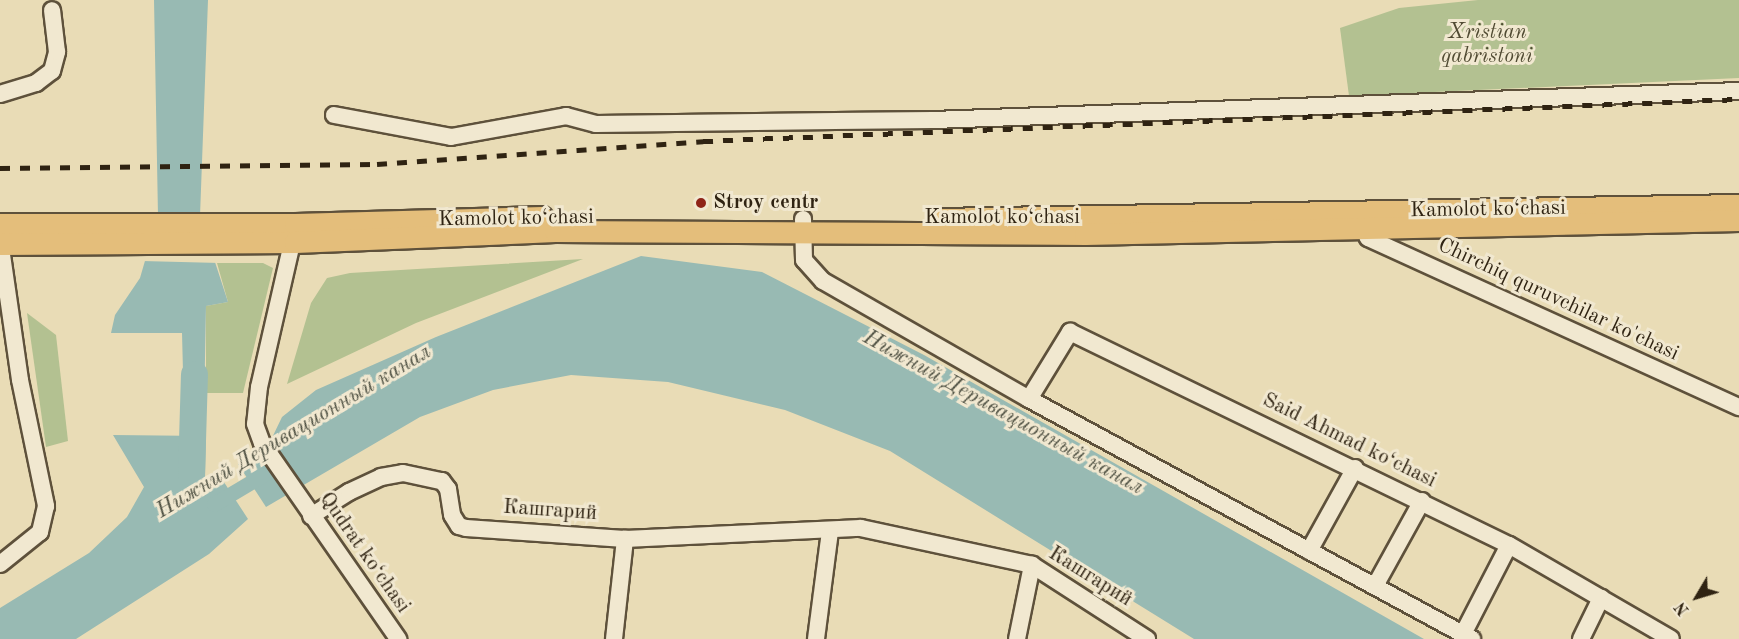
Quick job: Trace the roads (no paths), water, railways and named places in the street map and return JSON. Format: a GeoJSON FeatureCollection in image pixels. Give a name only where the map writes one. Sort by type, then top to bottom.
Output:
{"type":"FeatureCollection","features":[{"type":"Feature","properties":{"kind":"main road","name":"Kamolot ko‘chasi"},"geometry":{"type":"LineString","coordinates":[[73,233],[295,233],[555,217],[803,226],[1739,205]]}},
{"type":"Feature","properties":{"kind":"main road"},"geometry":{"type":"LineString","coordinates":[[803,226],[1085,234],[1739,220]]}},
{"type":"Feature","properties":{"kind":"main road"},"geometry":{"type":"LineString","coordinates":[[0,224],[73,233]]}},
{"type":"Feature","properties":{"kind":"main road"},"geometry":{"type":"LineString","coordinates":[[0,243],[73,233]]}},
{"type":"Feature","properties":{"kind":"street"},"geometry":{"type":"LineString","coordinates":[[0,94],[36,83],[52,71],[57,52],[52,10]]}},
{"type":"Feature","properties":{"kind":"street"},"geometry":{"type":"LineString","coordinates":[[334,115],[451,137],[566,116],[596,124],[933,120],[1739,91]]}},
{"type":"Feature","properties":{"kind":"street"},"geometry":{"type":"LineString","coordinates":[[803,226],[804,260],[823,281],[1029,399],[1468,636],[1509,545]]}},
{"type":"Feature","properties":{"kind":"street","name":"Chirchiq quruvchilar ko'chasi"},"geometry":{"type":"LineString","coordinates":[[1363,228],[1368,238],[1739,407]]}},
{"type":"Feature","properties":{"kind":"street","name":"Qudrat ko‘chasi"},"geometry":{"type":"LineString","coordinates":[[295,233],[256,406],[255,424],[262,443],[294,492],[398,639]]}},
{"type":"Feature","properties":{"kind":"street"},"geometry":{"type":"LineString","coordinates":[[0,243],[20,380],[46,506],[40,532],[0,564]]}},
{"type":"Feature","properties":{"kind":"street","name":"Said Ahmad ko‘chasi"},"geometry":{"type":"LineString","coordinates":[[1029,399],[1070,332],[1355,468],[1509,545],[1601,598],[1650,634],[1671,639]]}},
{"type":"Feature","properties":{"kind":"street"},"geometry":{"type":"LineString","coordinates":[[1309,551],[1355,468]]}},
{"type":"Feature","properties":{"kind":"street","name":"Кашгарий"},"geometry":{"type":"LineString","coordinates":[[310,516],[349,492],[381,477],[403,473],[442,481],[448,489],[452,516],[459,526],[466,528],[625,539],[861,528],[1032,566],[1147,639]]}},
{"type":"Feature","properties":{"kind":"street"},"geometry":{"type":"LineString","coordinates":[[1375,586],[1422,501]]}},
{"type":"Feature","properties":{"kind":"street"},"geometry":{"type":"LineString","coordinates":[[816,639],[830,531]]}},
{"type":"Feature","properties":{"kind":"street"},"geometry":{"type":"LineString","coordinates":[[614,639],[625,539]]}},
{"type":"Feature","properties":{"kind":"street"},"geometry":{"type":"LineString","coordinates":[[1017,639],[1032,566]]}},
{"type":"Feature","properties":{"kind":"street"},"geometry":{"type":"LineString","coordinates":[[1581,639],[1601,598]]}},
{"type":"Feature","properties":{"kind":"water"},"geometry":{"type":"Polygon","coordinates":[[[154,0],[208,0],[200,216],[228,302],[206,306],[204,411],[184,411],[182,333],[111,333],[115,315],[140,278],[158,216],[154,0]]]}},
{"type":"Feature","properties":{"kind":"water"},"geometry":{"type":"Polygon","coordinates":[[[641,256],[762,272],[924,355],[1424,639],[1194,639],[890,451],[785,410],[668,382],[571,375],[493,390],[420,417],[266,507],[238,464],[270,442],[282,417],[316,390],[436,337],[641,256]]]}},
{"type":"Feature","properties":{"kind":"water"},"geometry":{"type":"Polygon","coordinates":[[[113,435],[206,436],[205,478],[212,481],[220,476],[248,519],[209,554],[76,639],[0,639],[0,608],[89,553],[127,517],[144,487],[113,435]]]}},
{"type":"Feature","properties":{"kind":"waterway"},"geometry":{"type":"LineString","coordinates":[[191,474],[194,374]]}},
{"type":"Feature","properties":{"kind":"waterway","name":"Нижний Деривационный канал"},"geometry":{"type":"LineString","coordinates":[[214,504],[268,472]]}},
{"type":"Feature","properties":{"kind":"railway"},"geometry":{"type":"LineString","coordinates":[[0,168],[377,164],[703,141],[1739,99]]}},
{"type":"Feature","properties":{"kind":"place","name":"Stroy centr"},"geometry":{"type":"Point","coordinates":[701,203]}},
{"type":"Feature","properties":{"kind":"park label","name":"Xristian qabristoni"},"geometry":{"type":"Point","coordinates":[1487,45]}}]}
